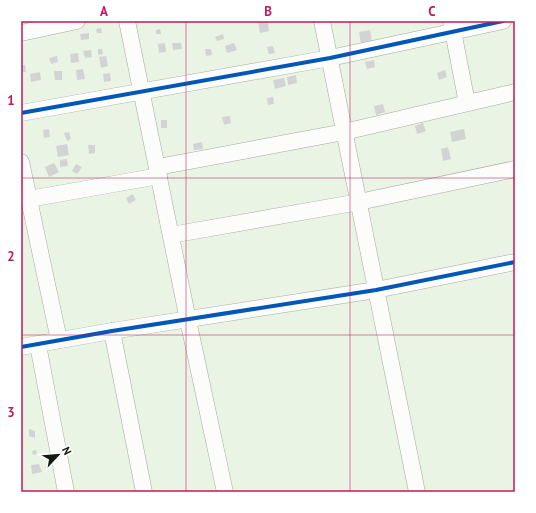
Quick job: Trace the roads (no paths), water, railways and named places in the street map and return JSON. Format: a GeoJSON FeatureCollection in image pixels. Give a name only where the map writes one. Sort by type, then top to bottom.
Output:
{"type":"FeatureCollection","features":[{"type":"Feature","properties":{"kind":"street"},"geometry":{"type":"LineString","coordinates":[[21,33],[78,21]]}},
{"type":"Feature","properties":{"kind":"street"},"geometry":{"type":"LineString","coordinates":[[128,21],[188,320],[225,492]]}},
{"type":"Feature","properties":{"kind":"street"},"geometry":{"type":"LineString","coordinates":[[322,21],[417,492]]}},
{"type":"Feature","properties":{"kind":"street"},"geometry":{"type":"LineString","coordinates":[[21,113],[330,58],[452,27],[503,21]]}},
{"type":"Feature","properties":{"kind":"street"},"geometry":{"type":"LineString","coordinates":[[452,27],[467,103]]}},
{"type":"Feature","properties":{"kind":"street"},"geometry":{"type":"LineString","coordinates":[[29,199],[344,132],[515,92]]}},
{"type":"Feature","properties":{"kind":"street"},"geometry":{"type":"LineString","coordinates":[[21,162],[60,340]]}},
{"type":"Feature","properties":{"kind":"street"},"geometry":{"type":"LineString","coordinates":[[171,235],[359,202],[515,168]]}},
{"type":"Feature","properties":{"kind":"street"},"geometry":{"type":"LineString","coordinates":[[21,347],[112,331],[376,290],[515,262]]}},
{"type":"Feature","properties":{"kind":"street"},"geometry":{"type":"LineString","coordinates":[[112,331],[144,492]]}},
{"type":"Feature","properties":{"kind":"street"},"geometry":{"type":"LineString","coordinates":[[38,345],[66,492]]}}]}
